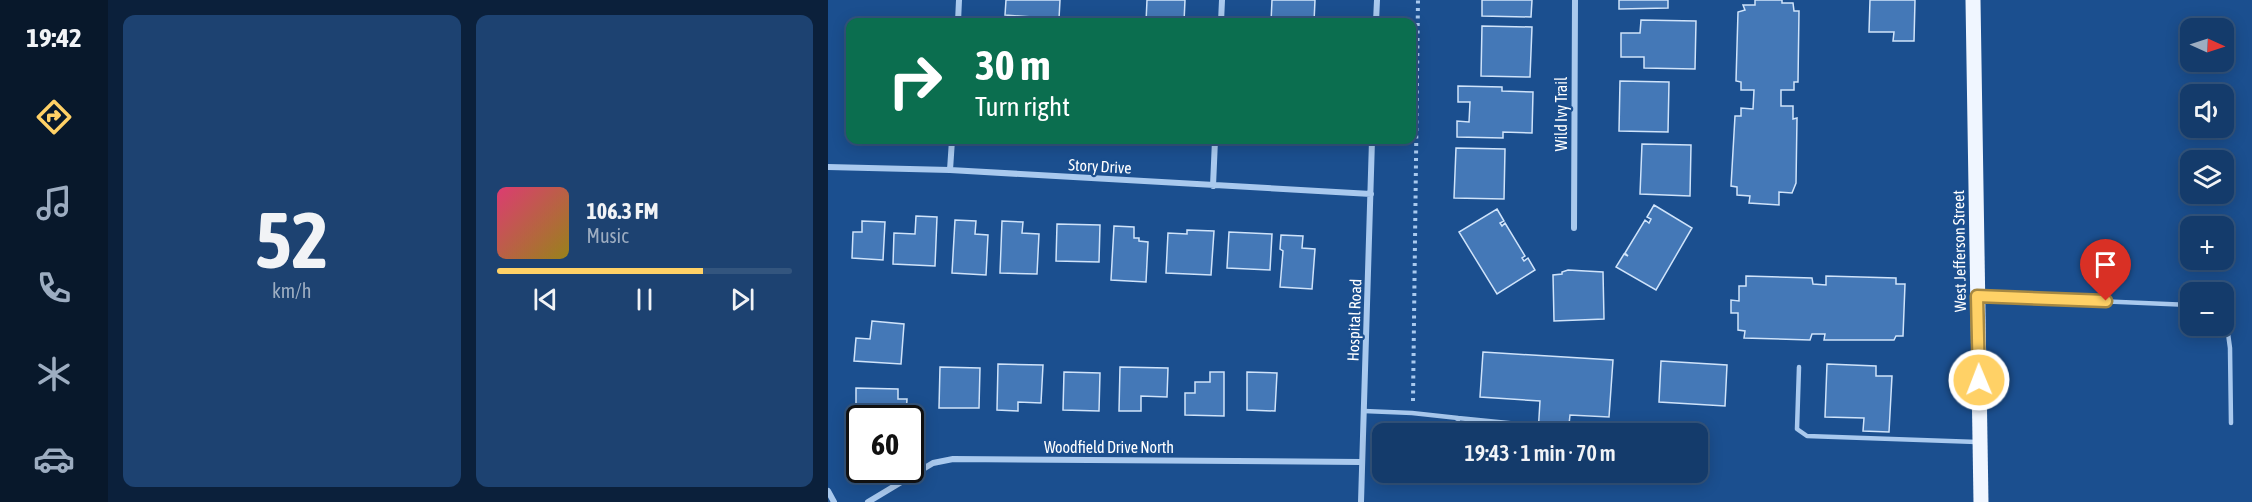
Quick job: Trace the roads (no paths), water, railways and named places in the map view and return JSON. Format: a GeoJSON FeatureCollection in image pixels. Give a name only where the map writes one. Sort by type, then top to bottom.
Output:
{"type":"FeatureCollection","features":[{"type":"Feature","properties":{"kind":"main road","name":"West Jefferson Street"},"geometry":{"type":"LineString","coordinates":[[1973,0],[1981,502]]}},
{"type":"Feature","properties":{"kind":"street"},"geometry":{"type":"LineString","coordinates":[[957,18],[959,0]]}},
{"type":"Feature","properties":{"kind":"street"},"geometry":{"type":"LineString","coordinates":[[1221,18],[1222,0]]}},
{"type":"Feature","properties":{"kind":"street"},"geometry":{"type":"LineString","coordinates":[[1376,18],[1377,0]]}},
{"type":"Feature","properties":{"kind":"street","name":"Wild Ivy Trail"},"geometry":{"type":"LineString","coordinates":[[1574,228],[1575,0]]}},
{"type":"Feature","properties":{"kind":"street"},"geometry":{"type":"LineString","coordinates":[[950,171],[952,144]]}},
{"type":"Feature","properties":{"kind":"street"},"geometry":{"type":"LineString","coordinates":[[1213,186],[1215,144]]}},
{"type":"Feature","properties":{"kind":"street","name":"Hospital Road"},"geometry":{"type":"LineString","coordinates":[[1361,502],[1372,144]]}},
{"type":"Feature","properties":{"kind":"street","name":"Story Drive"},"geometry":{"type":"LineString","coordinates":[[828,167],[950,171],[1371,194]]}},
{"type":"Feature","properties":{"kind":"street","name":"Woodfield Drive North"},"geometry":{"type":"LineString","coordinates":[[868,502],[933,464],[953,459],[1361,462]]}},
{"type":"Feature","properties":{"kind":"street"},"geometry":{"type":"LineString","coordinates":[[828,491],[834,502]]}},
{"type":"Feature","properties":{"kind":"lane"},"geometry":{"type":"LineString","coordinates":[[1977,296],[2180,305]]}},
{"type":"Feature","properties":{"kind":"lane"},"geometry":{"type":"LineString","coordinates":[[2228,336],[2231,423]]}},
{"type":"Feature","properties":{"kind":"lane"},"geometry":{"type":"LineString","coordinates":[[1799,367],[1797,429],[1807,436],[1980,442]]}},
{"type":"Feature","properties":{"kind":"lane"},"geometry":{"type":"LineString","coordinates":[[1364,411],[1413,413],[1507,423]]}},
{"type":"Feature","properties":{"kind":"lane"},"geometry":{"type":"LineString","coordinates":[[1458,418],[1458,423]]}}]}
